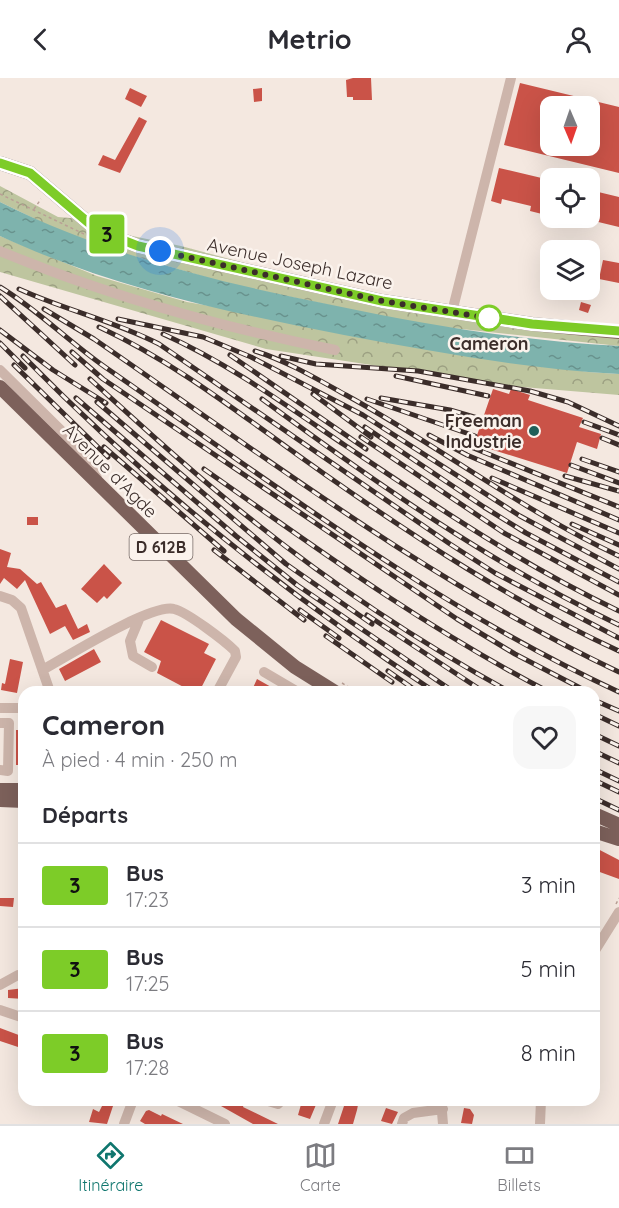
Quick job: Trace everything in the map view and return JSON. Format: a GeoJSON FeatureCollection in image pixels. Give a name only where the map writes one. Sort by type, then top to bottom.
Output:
{"type":"FeatureCollection","features":[{"type":"Feature","properties":{"kind":"main road","name":"Avenue Joseph Lazare"},"geometry":{"type":"LineString","coordinates":[[0,163],[30,173],[97,230],[138,246],[382,301],[532,324],[619,332]]}},
{"type":"Feature","properties":{"kind":"main road","name":"Avenue d'Agde"},"geometry":{"type":"LineString","coordinates":[[0,387],[99,483],[128,516],[236,619],[295,667],[337,686]]}},
{"type":"Feature","properties":{"kind":"main road"},"geometry":{"type":"LineString","coordinates":[[0,790],[18,790]]}},
{"type":"Feature","properties":{"kind":"main road"},"geometry":{"type":"LineString","coordinates":[[0,800],[18,801]]}},
{"type":"Feature","properties":{"kind":"main road"},"geometry":{"type":"LineString","coordinates":[[600,817],[619,825]]}},
{"type":"Feature","properties":{"kind":"main road"},"geometry":{"type":"LineString","coordinates":[[600,833],[619,839]]}},
{"type":"Feature","properties":{"kind":"street"},"geometry":{"type":"LineString","coordinates":[[452,312],[511,78]]}},
{"type":"Feature","properties":{"kind":"street"},"geometry":{"type":"LineString","coordinates":[[0,251],[54,274],[154,306],[257,334],[335,350]]}},
{"type":"Feature","properties":{"kind":"street"},"geometry":{"type":"LineString","coordinates":[[0,370],[84,453],[99,483]]}},
{"type":"Feature","properties":{"kind":"street"},"geometry":{"type":"LineString","coordinates":[[0,596],[12,600],[21,608],[48,686]]}},
{"type":"Feature","properties":{"kind":"street"},"geometry":{"type":"LineString","coordinates":[[44,669],[140,617],[162,609],[174,609],[224,640],[235,651],[236,657],[220,686]]}},
{"type":"Feature","properties":{"kind":"street"},"geometry":{"type":"LineString","coordinates":[[140,617],[130,641],[133,656],[152,667]]}},
{"type":"Feature","properties":{"kind":"street"},"geometry":{"type":"LineString","coordinates":[[264,672],[288,686]]}},
{"type":"Feature","properties":{"kind":"street"},"geometry":{"type":"LineString","coordinates":[[0,708],[18,711]]}},
{"type":"Feature","properties":{"kind":"street"},"geometry":{"type":"LineString","coordinates":[[0,723],[9,723],[8,771],[0,770]]}},
{"type":"Feature","properties":{"kind":"street"},"geometry":{"type":"LineString","coordinates":[[0,790],[18,794]]}},
{"type":"Feature","properties":{"kind":"street"},"geometry":{"type":"LineString","coordinates":[[600,942],[619,912]]}},
{"type":"Feature","properties":{"kind":"street"},"geometry":{"type":"LineString","coordinates":[[0,985],[18,975]]}},
{"type":"Feature","properties":{"kind":"street"},"geometry":{"type":"LineString","coordinates":[[0,1010],[18,1016]]}},
{"type":"Feature","properties":{"kind":"street"},"geometry":{"type":"LineString","coordinates":[[124,1124],[131,1106]]}},
{"type":"Feature","properties":{"kind":"street"},"geometry":{"type":"LineString","coordinates":[[188,1106],[225,1124]]}},
{"type":"Feature","properties":{"kind":"street"},"geometry":{"type":"LineString","coordinates":[[324,1124],[331,1106]]}},
{"type":"Feature","properties":{"kind":"street"},"geometry":{"type":"LineString","coordinates":[[402,1124],[404,1118],[413,1113],[436,1106]]}},
{"type":"Feature","properties":{"kind":"street"},"geometry":{"type":"LineString","coordinates":[[442,1106],[443,1124]]}},
{"type":"Feature","properties":{"kind":"street"},"geometry":{"type":"LineString","coordinates":[[540,1124],[542,1106]]}},
{"type":"Feature","properties":{"kind":"path"},"geometry":{"type":"LineString","coordinates":[[34,210],[41,199]]}},
{"type":"Feature","properties":{"kind":"green space"},"geometry":{"type":"Polygon","coordinates":[[[0,186],[58,217],[82,219],[108,231],[181,246],[323,284],[443,307],[619,332],[619,346],[424,325],[229,284],[102,247],[62,232],[0,202],[0,186]]]}},
{"type":"Feature","properties":{"kind":"green space"},"geometry":{"type":"Polygon","coordinates":[[[0,236],[97,276],[187,302],[588,372],[619,374],[619,395],[510,386],[266,349],[0,272],[0,236]]]}},
{"type":"Feature","properties":{"kind":"water"},"geometry":{"type":"Polygon","coordinates":[[[0,202],[40,221],[121,252],[247,287],[439,325],[511,336],[619,346],[619,374],[516,364],[412,348],[256,317],[169,296],[84,270],[0,236],[0,202]]]}},
{"type":"Feature","properties":{"kind":"building"},"geometry":{"type":"Polygon","coordinates":[[[371,78],[372,100],[353,100],[353,97],[347,97],[346,80],[371,78]]]}},
{"type":"Feature","properties":{"kind":"building"},"geometry":{"type":"Polygon","coordinates":[[[520,83],[574,96],[540,96],[540,154],[504,145],[520,83]]]}},
{"type":"Feature","properties":{"kind":"building"},"geometry":{"type":"Polygon","coordinates":[[[130,88],[147,96],[141,107],[125,99],[130,88]]]}},
{"type":"Feature","properties":{"kind":"building"},"geometry":{"type":"Polygon","coordinates":[[[262,88],[262,101],[254,102],[253,89],[262,88]]]}},
{"type":"Feature","properties":{"kind":"building"},"geometry":{"type":"Polygon","coordinates":[[[600,102],[619,107],[619,173],[549,156],[600,156],[600,102]]]}},
{"type":"Feature","properties":{"kind":"building"},"geometry":{"type":"Polygon","coordinates":[[[139,117],[147,121],[120,173],[98,165],[103,155],[115,160],[139,117]]]}},
{"type":"Feature","properties":{"kind":"building"},"geometry":{"type":"Polygon","coordinates":[[[499,168],[540,178],[540,214],[530,211],[531,206],[502,199],[501,204],[491,201],[499,168]]]}},
{"type":"Feature","properties":{"kind":"building"},"geometry":{"type":"Polygon","coordinates":[[[600,192],[619,197],[619,227],[600,222],[600,192]]]}},
{"type":"Feature","properties":{"kind":"building"},"geometry":{"type":"Polygon","coordinates":[[[603,260],[619,263],[619,283],[600,279],[603,260]]]}},
{"type":"Feature","properties":{"kind":"building"},"geometry":{"type":"Polygon","coordinates":[[[581,302],[591,305],[588,313],[579,310],[581,302]]]}},
{"type":"Feature","properties":{"kind":"building","name":"Freeman Industrie"},"geometry":{"type":"Polygon","coordinates":[[[493,389],[509,394],[511,389],[530,395],[528,400],[583,418],[579,427],[601,434],[597,449],[577,442],[567,473],[474,444],[493,389]]]}},
{"type":"Feature","properties":{"kind":"building"},"geometry":{"type":"Polygon","coordinates":[[[27,517],[38,517],[38,525],[27,525],[27,517]]]}},
{"type":"Feature","properties":{"kind":"building"},"geometry":{"type":"Polygon","coordinates":[[[0,549],[11,553],[7,567],[20,569],[37,584],[41,582],[56,608],[66,604],[78,629],[87,624],[90,632],[73,640],[65,626],[50,634],[25,580],[17,589],[4,578],[0,584],[0,549]]]}},
{"type":"Feature","properties":{"kind":"building"},"geometry":{"type":"Polygon","coordinates":[[[104,564],[122,583],[107,599],[104,596],[97,603],[81,589],[104,564]]]}},
{"type":"Feature","properties":{"kind":"building"},"geometry":{"type":"Polygon","coordinates":[[[161,620],[209,644],[204,653],[216,659],[202,686],[182,686],[157,673],[161,661],[144,652],[161,620]]]}},
{"type":"Feature","properties":{"kind":"building"},"geometry":{"type":"Polygon","coordinates":[[[94,649],[101,662],[65,681],[59,669],[94,649]]]}},
{"type":"Feature","properties":{"kind":"building"},"geometry":{"type":"Polygon","coordinates":[[[10,659],[23,662],[17,693],[1,690],[2,683],[5,684],[10,659]]]}},
{"type":"Feature","properties":{"kind":"building"},"geometry":{"type":"Polygon","coordinates":[[[257,679],[269,686],[254,686],[257,679]]]}},
{"type":"Feature","properties":{"kind":"building"},"geometry":{"type":"Polygon","coordinates":[[[16,730],[18,730],[18,765],[16,765],[16,730]]]}},
{"type":"Feature","properties":{"kind":"building"},"geometry":{"type":"Polygon","coordinates":[[[600,850],[619,860],[619,879],[600,872],[600,850]]]}},
{"type":"Feature","properties":{"kind":"building"},"geometry":{"type":"Polygon","coordinates":[[[0,898],[14,898],[13,907],[0,906],[0,898]]]}},
{"type":"Feature","properties":{"kind":"building"},"geometry":{"type":"Polygon","coordinates":[[[18,989],[18,999],[8,998],[8,990],[18,989]]]}},
{"type":"Feature","properties":{"kind":"building"},"geometry":{"type":"Polygon","coordinates":[[[0,1028],[18,1035],[18,1047],[0,1041],[0,1028]]]}},
{"type":"Feature","properties":{"kind":"building"},"geometry":{"type":"Polygon","coordinates":[[[102,1106],[113,1106],[107,1124],[89,1122],[93,1109],[99,1112],[102,1106]]]}},
{"type":"Feature","properties":{"kind":"building"},"geometry":{"type":"Polygon","coordinates":[[[221,1106],[243,1106],[278,1124],[253,1124],[221,1106]]]}},
{"type":"Feature","properties":{"kind":"building"},"geometry":{"type":"Polygon","coordinates":[[[301,1106],[315,1106],[310,1119],[298,1115],[301,1106]]]}},
{"type":"Feature","properties":{"kind":"building"},"geometry":{"type":"Polygon","coordinates":[[[344,1106],[358,1106],[353,1124],[338,1124],[344,1106]]]}},
{"type":"Feature","properties":{"kind":"building"},"geometry":{"type":"Polygon","coordinates":[[[386,1108],[398,1112],[392,1124],[381,1121],[386,1108]]]}},
{"type":"Feature","properties":{"kind":"building"},"geometry":{"type":"Polygon","coordinates":[[[464,1108],[470,1109],[474,1115],[472,1124],[461,1123],[464,1108]]]}},
{"type":"Feature","properties":{"kind":"building"},"geometry":{"type":"Polygon","coordinates":[[[149,1110],[183,1124],[145,1124],[140,1121],[149,1110]]]}},
{"type":"Feature","properties":{"kind":"railway"},"geometry":{"type":"LineString","coordinates":[[0,287],[105,367],[355,541],[484,622],[619,692]]}},
{"type":"Feature","properties":{"kind":"railway"},"geometry":{"type":"LineString","coordinates":[[19,289],[159,344],[495,573],[619,638]]}},
{"type":"Feature","properties":{"kind":"railway"},"geometry":{"type":"LineString","coordinates":[[0,296],[75,365]]}},
{"type":"Feature","properties":{"kind":"railway"},"geometry":{"type":"LineString","coordinates":[[44,309],[94,339],[285,472],[415,558],[549,637],[619,672]]}},
{"type":"Feature","properties":{"kind":"railway"},"geometry":{"type":"LineString","coordinates":[[118,319],[203,337],[251,357],[363,415],[520,516],[619,569]]}},
{"type":"Feature","properties":{"kind":"railway"},"geometry":{"type":"LineString","coordinates":[[99,327],[187,376],[358,498],[467,569],[542,612],[619,651]]}},
{"type":"Feature","properties":{"kind":"railway"},"geometry":{"type":"LineString","coordinates":[[0,330],[53,370],[106,403]]}},
{"type":"Feature","properties":{"kind":"railway"},"geometry":{"type":"LineString","coordinates":[[163,334],[211,358],[257,386],[412,490],[513,554],[619,611]]}},
{"type":"Feature","properties":{"kind":"railway"},"geometry":{"type":"LineString","coordinates":[[0,343],[25,368]]}},
{"type":"Feature","properties":{"kind":"railway"},"geometry":{"type":"LineString","coordinates":[[255,351],[290,365],[346,395],[515,499],[619,556]]}},
{"type":"Feature","properties":{"kind":"railway"},"geometry":{"type":"LineString","coordinates":[[72,352],[103,379],[457,619],[515,654],[576,686]]}},
{"type":"Feature","properties":{"kind":"railway"},"geometry":{"type":"LineString","coordinates":[[230,355],[366,449]]}},
{"type":"Feature","properties":{"kind":"railway"},"geometry":{"type":"LineString","coordinates":[[23,356],[119,449],[220,535],[325,616],[426,686]]}},
{"type":"Feature","properties":{"kind":"railway"},"geometry":{"type":"LineString","coordinates":[[281,356],[316,364],[418,371],[530,391],[568,402],[619,426]]}},
{"type":"Feature","properties":{"kind":"railway"},"geometry":{"type":"LineString","coordinates":[[14,365],[108,457]]}},
{"type":"Feature","properties":{"kind":"railway"},"geometry":{"type":"LineString","coordinates":[[396,376],[488,396]]}},
{"type":"Feature","properties":{"kind":"railway"},"geometry":{"type":"LineString","coordinates":[[90,379],[211,486],[314,567],[410,633],[500,686]]}},
{"type":"Feature","properties":{"kind":"railway"},"geometry":{"type":"LineString","coordinates":[[313,394],[371,437]]}},
{"type":"Feature","properties":{"kind":"railway"},"geometry":{"type":"LineString","coordinates":[[76,398],[236,536],[297,585],[445,686]]}},
{"type":"Feature","properties":{"kind":"railway"},"geometry":{"type":"LineString","coordinates":[[381,398],[450,410],[481,419]]}},
{"type":"Feature","properties":{"kind":"railway"},"geometry":{"type":"LineString","coordinates":[[262,399],[435,521],[525,576],[619,625]]}},
{"type":"Feature","properties":{"kind":"railway"},"geometry":{"type":"LineString","coordinates":[[367,399],[475,436]]}},
{"type":"Feature","properties":{"kind":"railway"},"geometry":{"type":"LineString","coordinates":[[97,402],[286,564],[372,624]]}},
{"type":"Feature","properties":{"kind":"railway"},"geometry":{"type":"LineString","coordinates":[[584,422],[619,435]]}},
{"type":"Feature","properties":{"kind":"railway"},"geometry":{"type":"LineString","coordinates":[[365,427],[526,533],[619,582]]}},
{"type":"Feature","properties":{"kind":"railway"},"geometry":{"type":"LineString","coordinates":[[429,435],[467,455],[619,520]]}},
{"type":"Feature","properties":{"kind":"railway"},"geometry":{"type":"LineString","coordinates":[[361,437],[504,533],[619,595]]}},
{"type":"Feature","properties":{"kind":"railway"},"geometry":{"type":"LineString","coordinates":[[602,438],[619,445]]}},
{"type":"Feature","properties":{"kind":"railway"},"geometry":{"type":"LineString","coordinates":[[466,445],[619,507]]}},
{"type":"Feature","properties":{"kind":"railway"},"geometry":{"type":"LineString","coordinates":[[104,447],[224,551]]}},
{"type":"Feature","properties":{"kind":"railway"},"geometry":{"type":"LineString","coordinates":[[582,459],[619,472]]}},
{"type":"Feature","properties":{"kind":"railway"},"geometry":{"type":"LineString","coordinates":[[571,465],[619,483]]}},
{"type":"Feature","properties":{"kind":"railway"},"geometry":{"type":"LineString","coordinates":[[204,469],[330,558],[416,615],[538,686]]}},
{"type":"Feature","properties":{"kind":"railway"},"geometry":{"type":"LineString","coordinates":[[565,476],[619,491]]}},
{"type":"Feature","properties":{"kind":"railway"},"geometry":{"type":"LineString","coordinates":[[492,478],[619,533]]}},
{"type":"Feature","properties":{"kind":"railway"},"geometry":{"type":"LineString","coordinates":[[572,524],[619,545]]}},
{"type":"Feature","properties":{"kind":"railway"},"geometry":{"type":"LineString","coordinates":[[214,550],[304,620]]}},
{"type":"Feature","properties":{"kind":"railway"},"geometry":{"type":"LineString","coordinates":[[300,610],[339,638]]}},
{"type":"Feature","properties":{"kind":"railway"},"geometry":{"type":"LineString","coordinates":[[367,615],[475,686]]}},
{"type":"Feature","properties":{"kind":"railway"},"geometry":{"type":"LineString","coordinates":[[326,636],[392,682]]}},
{"type":"Feature","properties":{"kind":"railway"},"geometry":{"type":"LineString","coordinates":[[388,671],[409,686]]}},
{"type":"Feature","properties":{"kind":"railway"},"geometry":{"type":"LineString","coordinates":[[600,703],[619,711]]}},
{"type":"Feature","properties":{"kind":"railway"},"geometry":{"type":"LineString","coordinates":[[600,717],[619,726]]}},
{"type":"Feature","properties":{"kind":"railway"},"geometry":{"type":"LineString","coordinates":[[600,737],[619,746]]}},
{"type":"Feature","properties":{"kind":"railway"},"geometry":{"type":"LineString","coordinates":[[600,754],[619,763]]}},
{"type":"Feature","properties":{"kind":"railway"},"geometry":{"type":"LineString","coordinates":[[600,772],[619,781]]}},
{"type":"Feature","properties":{"kind":"railway"},"geometry":{"type":"LineString","coordinates":[[600,783],[619,792]]}},
{"type":"Feature","properties":{"kind":"railway"},"geometry":{"type":"LineString","coordinates":[[600,801],[619,810]]}},
{"type":"Feature","properties":{"kind":"bus line","name":"3"},"geometry":{"type":"LineString","coordinates":[[0,163],[30,173],[97,230],[138,246],[382,301],[532,324],[619,331]]}},
{"type":"Feature","properties":{"kind":"place","name":"Cameron"},"geometry":{"type":"Point","coordinates":[489,318]}},
{"type":"Feature","properties":{"kind":"place","name":"Freeman Industrie"},"geometry":{"type":"Point","coordinates":[534,431]}},
{"type":"Feature","properties":{"kind":"route"},"geometry":{"type":"LineString","coordinates":[[160,251],[382,301],[489,318]]}}]}
